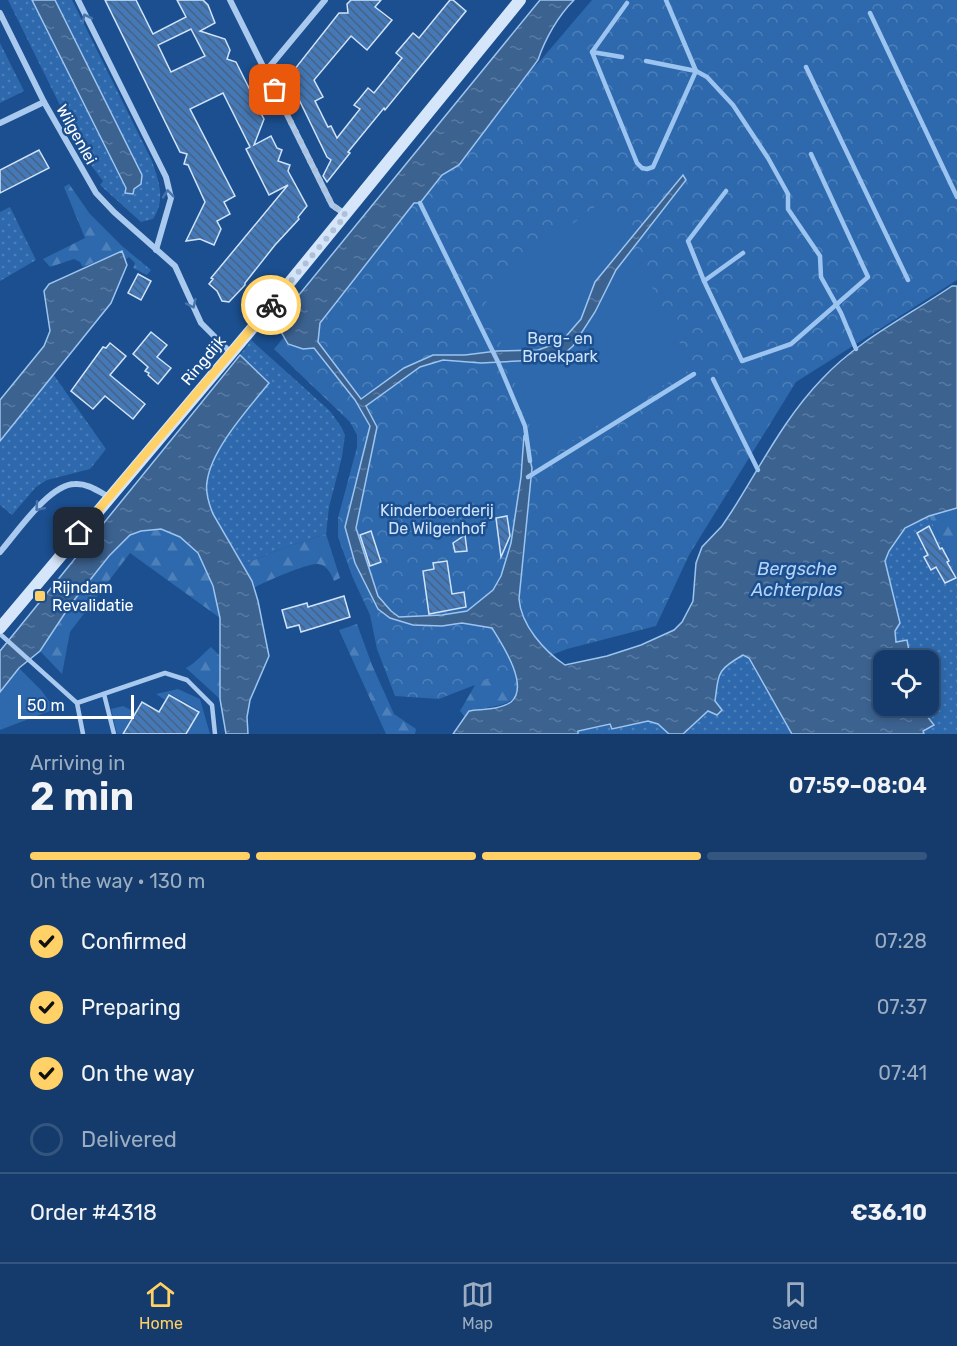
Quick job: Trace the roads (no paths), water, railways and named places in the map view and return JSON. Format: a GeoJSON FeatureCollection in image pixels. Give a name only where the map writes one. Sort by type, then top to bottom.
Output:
{"type":"FeatureCollection","features":[{"type":"Feature","properties":{"kind":"street"},"geometry":{"type":"LineString","coordinates":[[78,0],[166,177],[171,198],[156,250]]}},
{"type":"Feature","properties":{"kind":"street"},"geometry":{"type":"LineString","coordinates":[[230,0],[332,205],[346,215]]}},
{"type":"Feature","properties":{"kind":"street"},"geometry":{"type":"LineString","coordinates":[[266,71],[325,0]]}},
{"type":"Feature","properties":{"kind":"street","name":"Ringdijk"},"geometry":{"type":"LineString","coordinates":[[1,634],[109,497],[346,215],[520,0]]}},
{"type":"Feature","properties":{"kind":"street","name":"Wilgenlei"},"geometry":{"type":"LineString","coordinates":[[0,13],[44,102],[96,193],[175,266],[204,327],[231,353]]}},
{"type":"Feature","properties":{"kind":"street"},"geometry":{"type":"LineString","coordinates":[[0,123],[44,102]]}},
{"type":"Feature","properties":{"kind":"street"},"geometry":{"type":"LineString","coordinates":[[0,552],[51,494],[67,485],[76,483],[89,486],[109,497]]}},
{"type":"Feature","properties":{"kind":"lane"},"geometry":{"type":"LineString","coordinates":[[1,634],[77,703],[83,734]]}},
{"type":"Feature","properties":{"kind":"lane"},"geometry":{"type":"LineString","coordinates":[[77,703],[165,673],[187,681],[212,705],[215,734]]}},
{"type":"Feature","properties":{"kind":"lane"},"geometry":{"type":"LineString","coordinates":[[104,694],[114,734]]}},
{"type":"Feature","properties":{"kind":"water"},"geometry":{"type":"Polygon","coordinates":[[[32,0],[55,0],[142,175],[141,184],[134,189],[133,194],[125,193],[126,188],[32,0]]]}},
{"type":"Feature","properties":{"kind":"water","name":"Bergsche Achterplas"},"geometry":{"type":"Polygon","coordinates":[[[540,0],[574,0],[553,28],[538,60],[459,165],[442,175],[420,203],[414,203],[320,323],[318,342],[361,399],[404,368],[433,355],[538,350],[561,342],[581,319],[595,282],[683,175],[686,180],[616,270],[595,312],[573,346],[558,359],[481,363],[443,360],[420,367],[366,406],[377,427],[356,528],[378,596],[399,617],[442,615],[467,611],[493,590],[501,576],[511,543],[521,477],[524,435],[532,468],[519,599],[524,618],[535,636],[565,665],[607,656],[641,645],[674,630],[682,622],[693,601],[696,563],[702,547],[722,526],[796,409],[822,379],[851,352],[952,286],[957,286],[957,508],[929,516],[905,528],[889,551],[885,561],[900,623],[895,631],[896,642],[907,640],[909,650],[873,650],[873,716],[927,716],[934,725],[923,731],[924,734],[792,734],[749,658],[743,655],[728,664],[719,678],[715,701],[722,710],[717,715],[708,711],[683,734],[669,734],[658,724],[648,721],[612,729],[610,724],[578,731],[578,734],[453,734],[469,711],[491,709],[511,702],[516,695],[517,686],[512,665],[492,628],[462,623],[442,626],[413,625],[390,618],[378,609],[355,563],[345,527],[370,426],[355,400],[314,348],[303,349],[288,344],[276,323],[540,0]]]}},
{"type":"Feature","properties":{"kind":"water"},"geometry":{"type":"Polygon","coordinates":[[[122,251],[127,265],[111,303],[0,441],[0,400],[44,346],[50,331],[44,291],[49,284],[122,251]]]}},
{"type":"Feature","properties":{"kind":"water"},"geometry":{"type":"Polygon","coordinates":[[[240,355],[269,383],[223,443],[210,469],[207,490],[213,514],[252,581],[269,656],[250,700],[247,717],[248,734],[226,734],[220,699],[220,618],[213,586],[198,553],[180,537],[161,529],[141,531],[130,535],[109,556],[71,604],[40,651],[19,668],[0,692],[0,651],[240,355]]]}},
{"type":"Feature","properties":{"kind":"waterway"},"geometry":{"type":"LineString","coordinates":[[627,3],[592,52],[637,163],[647,169],[653,167],[696,71],[666,0]]}},
{"type":"Feature","properties":{"kind":"waterway"},"geometry":{"type":"LineString","coordinates":[[870,13],[957,197]]}},
{"type":"Feature","properties":{"kind":"waterway"},"geometry":{"type":"LineString","coordinates":[[592,52],[622,57]]}},
{"type":"Feature","properties":{"kind":"waterway"},"geometry":{"type":"LineString","coordinates":[[646,61],[696,71],[707,77],[733,105],[768,158],[788,194],[788,209],[820,256],[821,277],[841,313],[856,349]]}},
{"type":"Feature","properties":{"kind":"waterway"},"geometry":{"type":"LineString","coordinates":[[806,67],[908,280]]}},
{"type":"Feature","properties":{"kind":"waterway"},"geometry":{"type":"LineString","coordinates":[[743,253],[704,281],[742,361],[791,344],[868,277],[811,154]]}},
{"type":"Feature","properties":{"kind":"waterway"},"geometry":{"type":"LineString","coordinates":[[704,281],[688,241],[726,191]]}},
{"type":"Feature","properties":{"kind":"waterway"},"geometry":{"type":"LineString","coordinates":[[420,203],[498,362],[525,426],[530,461]]}},
{"type":"Feature","properties":{"kind":"waterway"},"geometry":{"type":"LineString","coordinates":[[528,477],[694,374]]}},
{"type":"Feature","properties":{"kind":"waterway"},"geometry":{"type":"LineString","coordinates":[[713,379],[758,470]]}},
{"type":"Feature","properties":{"kind":"place","name":"Rijndam Revalidatie"},"geometry":{"type":"Point","coordinates":[40,596]}},
{"type":"Feature","properties":{"kind":"park label","name":"Berg- en Broekpark"},"geometry":{"type":"Point","coordinates":[560,347]}},
{"type":"Feature","properties":{"kind":"park label","name":"Kinderboerderij De Wilgenhof"},"geometry":{"type":"Point","coordinates":[437,519]}}]}
